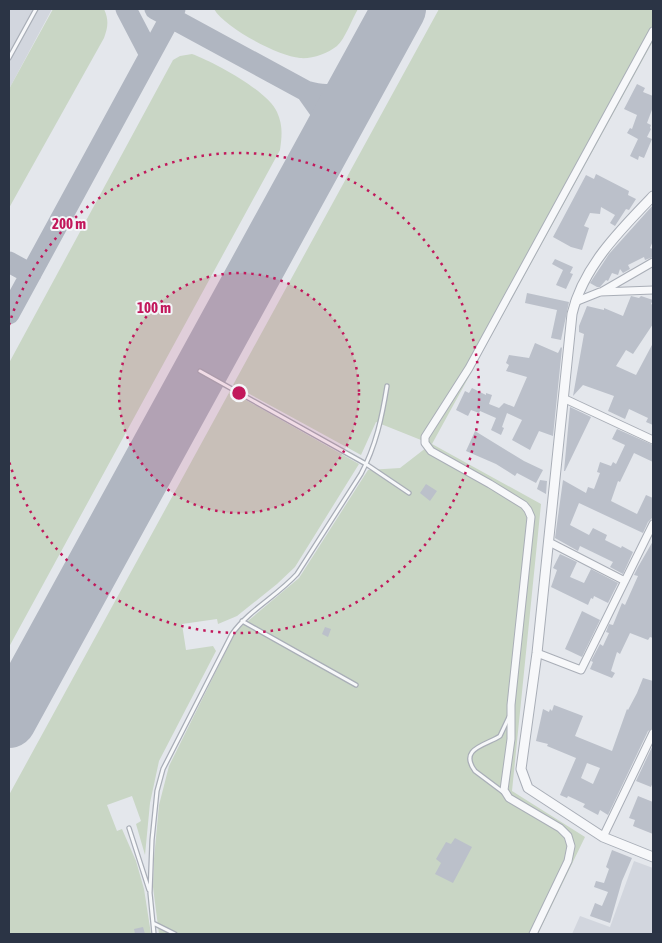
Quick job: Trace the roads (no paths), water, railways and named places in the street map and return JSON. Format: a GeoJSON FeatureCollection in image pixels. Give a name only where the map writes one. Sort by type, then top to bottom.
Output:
{"type":"FeatureCollection","features":[{"type":"Feature","properties":{"kind":"street"},"geometry":{"type":"LineString","coordinates":[[533,934],[568,861],[571,846],[568,836],[560,828],[509,798],[505,793],[504,787],[511,739],[510,712],[531,520],[530,513],[524,504],[431,451],[425,443],[425,437],[469,368],[653,31]]}},
{"type":"Feature","properties":{"kind":"street"},"geometry":{"type":"LineString","coordinates":[[653,196],[624,227],[593,266],[584,281],[572,314],[537,653],[521,768],[528,788],[604,837],[653,857]]}},
{"type":"Feature","properties":{"kind":"street"},"geometry":{"type":"LineString","coordinates":[[575,302],[600,292],[653,262]]}},
{"type":"Feature","properties":{"kind":"street"},"geometry":{"type":"LineString","coordinates":[[600,292],[653,290]]}},
{"type":"Feature","properties":{"kind":"street"},"geometry":{"type":"LineString","coordinates":[[563,398],[653,440]]}},
{"type":"Feature","properties":{"kind":"street"},"geometry":{"type":"LineString","coordinates":[[537,653],[581,670],[653,526]]}},
{"type":"Feature","properties":{"kind":"street"},"geometry":{"type":"LineString","coordinates":[[549,542],[625,581]]}},
{"type":"Feature","properties":{"kind":"street"},"geometry":{"type":"LineString","coordinates":[[604,837],[653,733]]}},
{"type":"Feature","properties":{"kind":"lane"},"geometry":{"type":"LineString","coordinates":[[9,58],[36,9]]}},
{"type":"Feature","properties":{"kind":"lane"},"geometry":{"type":"LineString","coordinates":[[200,371],[366,464],[409,493]]}},
{"type":"Feature","properties":{"kind":"lane"},"geometry":{"type":"LineString","coordinates":[[154,934],[150,893],[157,791],[162,769],[228,641],[242,621],[297,574],[366,464],[380,428],[387,386]]}},
{"type":"Feature","properties":{"kind":"lane"},"geometry":{"type":"LineString","coordinates":[[242,621],[356,685]]}},
{"type":"Feature","properties":{"kind":"lane"},"geometry":{"type":"LineString","coordinates":[[505,793],[475,771],[472,767],[471,757],[479,745],[500,736],[510,712]]}},
{"type":"Feature","properties":{"kind":"lane"},"geometry":{"type":"LineString","coordinates":[[129,828],[150,893]]}},
{"type":"Feature","properties":{"kind":"lane"},"geometry":{"type":"LineString","coordinates":[[153,923],[175,934]]}}]}
